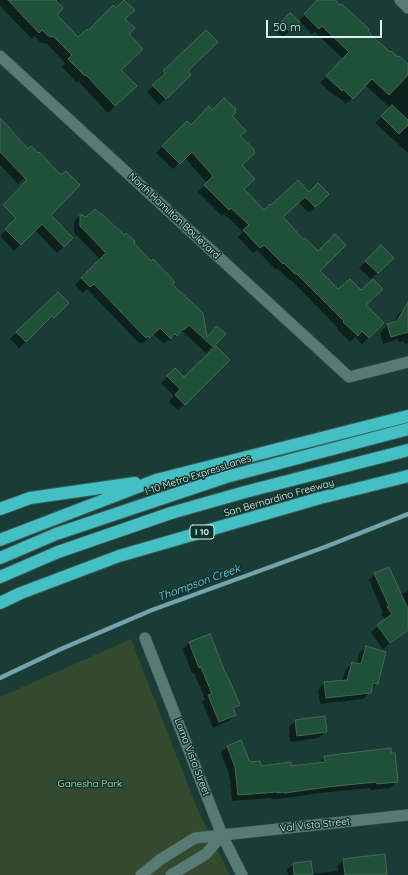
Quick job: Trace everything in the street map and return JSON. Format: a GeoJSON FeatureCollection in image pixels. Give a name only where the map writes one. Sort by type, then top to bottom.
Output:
{"type":"FeatureCollection","features":[{"type":"Feature","properties":{"kind":"highway"},"geometry":{"type":"LineString","coordinates":[[0,509],[30,498],[156,480],[408,416]]}},
{"type":"Feature","properties":{"kind":"highway","name":"I-10 Metro ExpressLanes"},"geometry":{"type":"LineString","coordinates":[[0,558],[56,534],[226,478],[408,429]]}},
{"type":"Feature","properties":{"kind":"highway"},"geometry":{"type":"LineString","coordinates":[[0,577],[58,552],[171,513],[245,492],[408,450]]}},
{"type":"Feature","properties":{"kind":"highway","name":"San Bernardino Freeway"},"geometry":{"type":"LineString","coordinates":[[0,603],[21,593],[119,556],[320,498],[408,476]]}},
{"type":"Feature","properties":{"kind":"highway"},"geometry":{"type":"LineString","coordinates":[[0,540],[156,480]]}},
{"type":"Feature","properties":{"kind":"street"},"geometry":{"type":"LineString","coordinates":[[400,0],[408,8]]}},
{"type":"Feature","properties":{"kind":"street","name":"North Hamilton Boulevard"},"geometry":{"type":"LineString","coordinates":[[0,56],[349,377],[408,362]]}},
{"type":"Feature","properties":{"kind":"street","name":"Loma Vista Street"},"geometry":{"type":"LineString","coordinates":[[146,638],[222,835],[242,875]]}},
{"type":"Feature","properties":{"kind":"street","name":"Val Vista Street"},"geometry":{"type":"LineString","coordinates":[[141,875],[161,859],[194,838],[408,814]]}},
{"type":"Feature","properties":{"kind":"street"},"geometry":{"type":"LineString","coordinates":[[171,875],[206,854],[222,835]]}},
{"type":"Feature","properties":{"kind":"green space","name":"Ganesha Park"},"geometry":{"type":"Polygon","coordinates":[[[131,639],[199,813],[230,875],[0,875],[0,697],[131,639]]]}},
{"type":"Feature","properties":{"kind":"building"},"geometry":{"type":"Polygon","coordinates":[[[8,0],[56,0],[63,8],[57,15],[78,37],[87,29],[88,31],[113,5],[116,8],[124,0],[135,10],[125,19],[135,28],[129,34],[143,49],[121,70],[137,86],[115,106],[86,75],[85,76],[68,59],[72,55],[54,37],[48,36],[42,30],[39,33],[8,0]]]}},
{"type":"Feature","properties":{"kind":"building"},"geometry":{"type":"Polygon","coordinates":[[[317,0],[335,0],[340,5],[342,4],[369,29],[368,30],[372,36],[390,52],[391,51],[398,57],[399,56],[408,64],[408,75],[389,95],[372,79],[353,99],[326,76],[349,52],[322,26],[319,29],[304,14],[317,0]]]}},
{"type":"Feature","properties":{"kind":"building"},"geometry":{"type":"Polygon","coordinates":[[[290,13],[300,22],[290,32],[281,22],[290,13]]]}},
{"type":"Feature","properties":{"kind":"building"},"geometry":{"type":"Polygon","coordinates":[[[206,30],[218,42],[188,71],[191,75],[166,99],[152,85],[165,73],[163,71],[206,30]]]}},
{"type":"Feature","properties":{"kind":"building"},"geometry":{"type":"Polygon","coordinates":[[[224,98],[236,109],[236,112],[232,116],[246,131],[240,136],[253,148],[255,153],[242,165],[255,179],[244,189],[264,210],[298,180],[309,192],[318,183],[329,194],[315,207],[305,197],[283,217],[303,239],[305,238],[318,251],[335,234],[346,245],[320,271],[338,289],[350,279],[361,290],[373,279],[383,289],[366,305],[384,323],[369,338],[362,331],[358,336],[297,274],[295,274],[284,263],[283,264],[264,245],[260,248],[243,230],[249,225],[231,208],[229,210],[204,185],[213,176],[192,152],[180,164],[162,146],[187,121],[191,125],[209,106],[212,110],[224,98]]]}},
{"type":"Feature","properties":{"kind":"building"},"geometry":{"type":"Polygon","coordinates":[[[392,105],[408,120],[408,125],[399,134],[381,116],[392,105]]]}},
{"type":"Feature","properties":{"kind":"building"},"geometry":{"type":"Polygon","coordinates":[[[0,118],[28,149],[31,146],[38,153],[39,152],[61,175],[66,171],[80,185],[51,215],[73,238],[64,247],[42,224],[21,245],[5,229],[16,218],[3,205],[27,180],[0,152],[0,118]]]}},
{"type":"Feature","properties":{"kind":"building"},"geometry":{"type":"Polygon","coordinates":[[[95,209],[124,235],[126,233],[135,241],[134,243],[151,261],[153,259],[175,282],[172,284],[203,313],[207,337],[217,326],[226,334],[213,347],[189,325],[177,336],[175,334],[171,339],[160,328],[149,338],[148,336],[146,338],[94,284],[90,287],[81,278],[106,253],[80,226],[80,214],[86,217],[95,209]]]}},
{"type":"Feature","properties":{"kind":"building"},"geometry":{"type":"Polygon","coordinates":[[[381,245],[394,258],[378,273],[365,261],[381,245]]]}},
{"type":"Feature","properties":{"kind":"building"},"geometry":{"type":"Polygon","coordinates":[[[58,292],[69,303],[54,318],[52,316],[26,342],[16,332],[58,292]]]}},
{"type":"Feature","properties":{"kind":"building"},"geometry":{"type":"Polygon","coordinates":[[[408,302],[408,332],[391,337],[387,324],[397,321],[408,302]]]}},
{"type":"Feature","properties":{"kind":"building"},"geometry":{"type":"Polygon","coordinates":[[[216,346],[230,360],[185,405],[175,395],[180,389],[167,376],[175,368],[184,377],[216,346]]]}},
{"type":"Feature","properties":{"kind":"building"},"geometry":{"type":"Polygon","coordinates":[[[389,567],[408,609],[408,630],[390,643],[377,625],[392,614],[387,607],[389,606],[374,573],[389,567]]]}},
{"type":"Feature","properties":{"kind":"building"},"geometry":{"type":"Polygon","coordinates":[[[210,634],[240,705],[233,708],[236,715],[219,722],[208,695],[212,694],[201,667],[199,668],[189,642],[210,634]]]}},
{"type":"Feature","properties":{"kind":"building"},"geometry":{"type":"Polygon","coordinates":[[[366,646],[386,652],[378,684],[373,683],[371,693],[326,698],[324,682],[347,680],[352,662],[361,664],[366,646]]]}},
{"type":"Feature","properties":{"kind":"building"},"geometry":{"type":"Polygon","coordinates":[[[325,716],[327,732],[297,736],[295,720],[325,716]]]}},
{"type":"Feature","properties":{"kind":"building"},"geometry":{"type":"Polygon","coordinates":[[[241,740],[250,762],[260,761],[261,766],[291,762],[291,766],[325,762],[324,756],[391,748],[391,753],[395,753],[398,782],[377,784],[376,782],[284,793],[277,792],[238,795],[235,767],[227,746],[241,740]]]}},
{"type":"Feature","properties":{"kind":"building"},"geometry":{"type":"Polygon","coordinates":[[[385,854],[387,875],[345,875],[343,859],[385,854]]]}},
{"type":"Feature","properties":{"kind":"building"},"geometry":{"type":"Polygon","coordinates":[[[311,861],[313,875],[294,875],[293,863],[311,861]]]}},
{"type":"Feature","properties":{"kind":"waterway","name":"Thompson Creek"},"geometry":{"type":"LineString","coordinates":[[0,678],[61,649],[152,610],[325,547],[408,514]]}}]}
